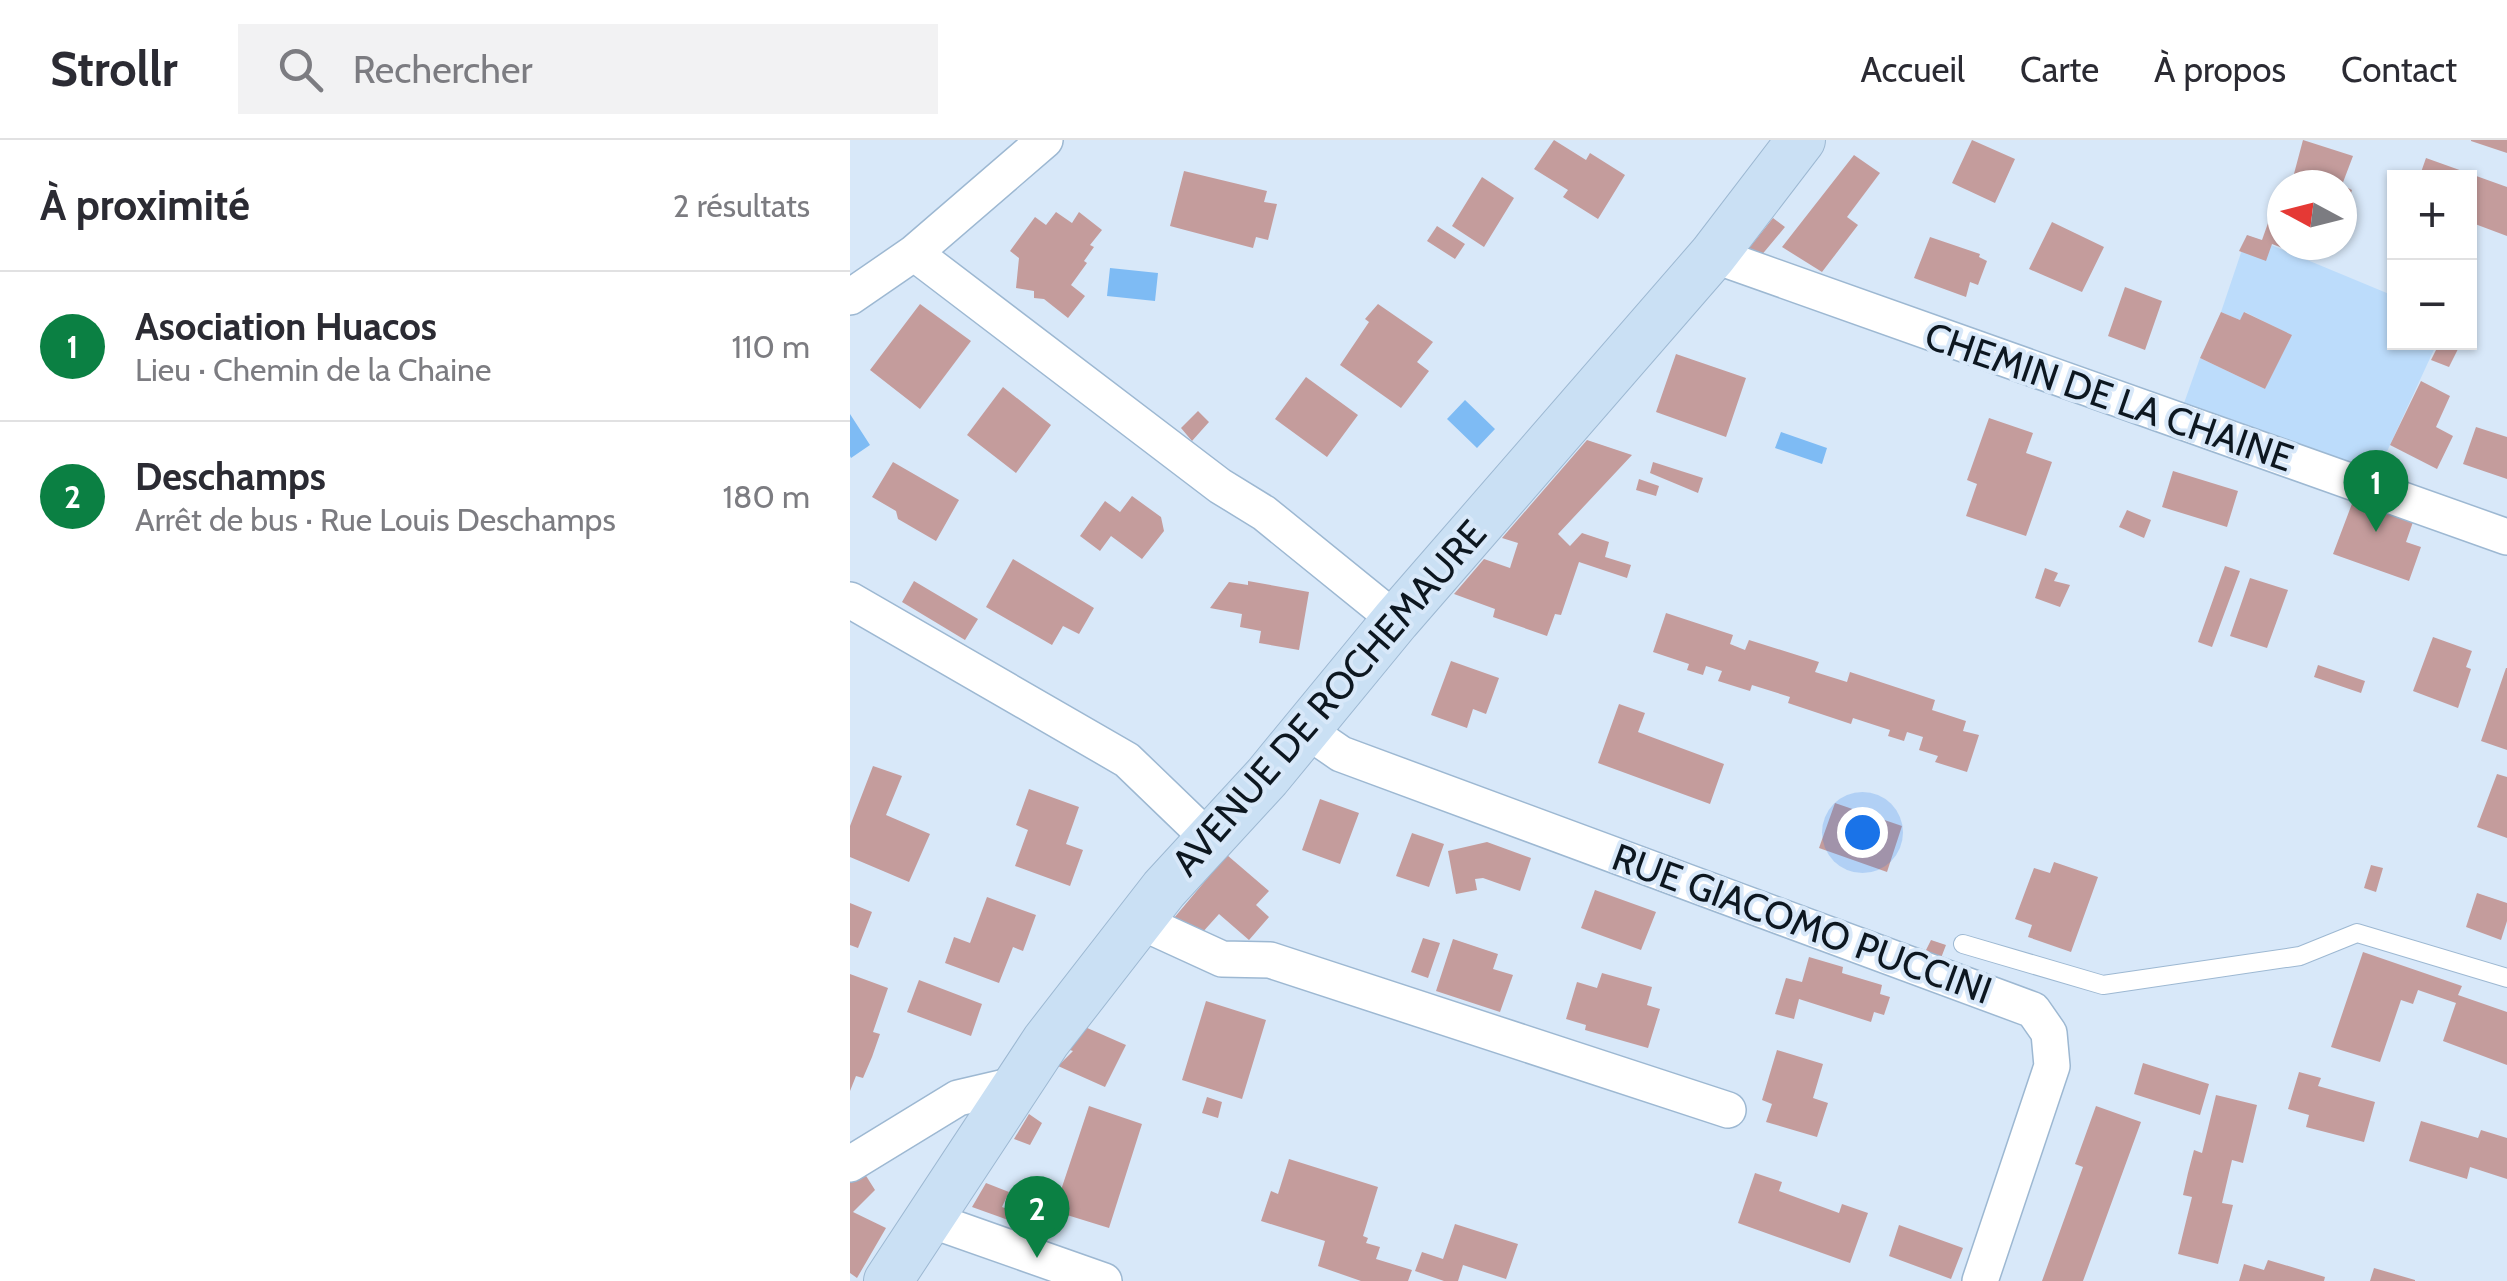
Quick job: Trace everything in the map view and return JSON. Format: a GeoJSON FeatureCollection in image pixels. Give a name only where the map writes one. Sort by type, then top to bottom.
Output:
{"type":"FeatureCollection","features":[{"type":"Feature","properties":{"kind":"street"},"geometry":{"type":"LineString","coordinates":[[850,297],[914,253],[1045,140]]}},
{"type":"Feature","properties":{"kind":"street","name":"AVENUE DE ROCHEMAURE"},"geometry":{"type":"LineString","coordinates":[[888,1281],[1046,1041],[1139,921],[1713,255],[1801,140]]}},
{"type":"Feature","properties":{"kind":"street"},"geometry":{"type":"LineString","coordinates":[[914,253],[1220,486],[1264,513],[1396,620]]}},
{"type":"Feature","properties":{"kind":"street","name":"CHEMIN DE LA CHAINE"},"geometry":{"type":"LineString","coordinates":[[1713,255],[2507,537]]}},
{"type":"Feature","properties":{"kind":"street"},"geometry":{"type":"LineString","coordinates":[[850,600],[1128,760],[1210,839]]}},
{"type":"Feature","properties":{"kind":"street","name":"RUE GIACOMO PUCCINI"},"geometry":{"type":"LineString","coordinates":[[1306,730],[1341,754],[2033,1010],[2049,1033],[2052,1066],[1980,1281]]}},
{"type":"Feature","properties":{"kind":"street"},"geometry":{"type":"LineString","coordinates":[[1139,921],[1222,959],[1270,960],[1728,1110]]}},
{"type":"Feature","properties":{"kind":"street"},"geometry":{"type":"LineString","coordinates":[[850,1164],[958,1098],[1018,1084]]}},
{"type":"Feature","properties":{"kind":"street"},"geometry":{"type":"LineString","coordinates":[[928,1219],[1104,1281]]}},
{"type":"Feature","properties":{"kind":"lane"},"geometry":{"type":"LineString","coordinates":[[1963,944],[2103,984],[2300,956],[2357,933],[2507,978]]}},
{"type":"Feature","properties":{"kind":"shaded area"},"geometry":{"type":"Polygon","coordinates":[[[2247,235],[2267,243],[2267,260],[2307,260],[2387,293],[2387,350],[2434,350],[2378,471],[2183,406],[2200,358],[2265,389],[2291,335],[2245,312],[2240,320],[2221,312],[2247,235]]]}},
{"type":"Feature","properties":{"kind":"water"},"geometry":{"type":"Polygon","coordinates":[[[1110,268],[1158,273],[1155,301],[1107,296],[1110,268]]]}},
{"type":"Feature","properties":{"kind":"water"},"geometry":{"type":"Polygon","coordinates":[[[1465,400],[1495,429],[1477,448],[1447,419],[1465,400]]]}},
{"type":"Feature","properties":{"kind":"water"},"geometry":{"type":"Polygon","coordinates":[[[850,414],[870,445],[851,458],[850,456],[850,414]]]}},
{"type":"Feature","properties":{"kind":"water"},"geometry":{"type":"Polygon","coordinates":[[[1781,432],[1827,448],[1822,464],[1775,448],[1781,432]]]}},
{"type":"Feature","properties":{"kind":"building"},"geometry":{"type":"Polygon","coordinates":[[[1554,140],[1586,160],[1590,153],[1625,175],[1598,219],[1563,197],[1568,190],[1534,169],[1554,140]]]}},
{"type":"Feature","properties":{"kind":"building"},"geometry":{"type":"Polygon","coordinates":[[[1972,140],[2015,159],[1995,203],[1952,183],[1972,140]]]}},
{"type":"Feature","properties":{"kind":"building"},"geometry":{"type":"Polygon","coordinates":[[[2303,140],[2353,156],[2348,170],[2295,170],[2303,140]]]}},
{"type":"Feature","properties":{"kind":"building"},"geometry":{"type":"Polygon","coordinates":[[[2507,140],[2507,153],[2471,141],[2507,140]]]}},
{"type":"Feature","properties":{"kind":"building"},"geometry":{"type":"Polygon","coordinates":[[[1854,155],[1880,173],[1847,217],[1858,225],[1822,272],[1782,247],[1854,155]]]}},
{"type":"Feature","properties":{"kind":"building"},"geometry":{"type":"Polygon","coordinates":[[[2426,158],[2460,170],[2422,170],[2426,158]]]}},
{"type":"Feature","properties":{"kind":"building"},"geometry":{"type":"Polygon","coordinates":[[[1184,171],[1267,191],[1264,202],[1277,204],[1268,240],[1256,237],[1253,248],[1170,226],[1184,171]]]}},
{"type":"Feature","properties":{"kind":"building"},"geometry":{"type":"Polygon","coordinates":[[[2477,176],[2507,187],[2507,236],[2477,225],[2477,176]]]}},
{"type":"Feature","properties":{"kind":"building"},"geometry":{"type":"Polygon","coordinates":[[[1482,177],[1514,198],[1484,247],[1452,226],[1482,177]]]}},
{"type":"Feature","properties":{"kind":"building"},"geometry":{"type":"Polygon","coordinates":[[[1056,212],[1072,223],[1079,212],[1102,230],[1090,245],[1094,247],[1084,261],[1087,263],[1071,285],[1085,296],[1068,318],[1044,299],[1034,298],[1034,291],[1016,288],[1019,258],[1010,251],[1035,217],[1046,225],[1056,212]]]}},
{"type":"Feature","properties":{"kind":"building"},"geometry":{"type":"Polygon","coordinates":[[[1773,218],[1785,227],[1760,257],[1746,252],[1773,218]]]}},
{"type":"Feature","properties":{"kind":"building"},"geometry":{"type":"Polygon","coordinates":[[[2052,222],[2104,247],[2082,292],[2029,269],[2052,222]]]}},
{"type":"Feature","properties":{"kind":"building"},"geometry":{"type":"Polygon","coordinates":[[[1437,226],[1465,244],[1455,259],[1427,241],[1437,226]]]}},
{"type":"Feature","properties":{"kind":"building"},"geometry":{"type":"Polygon","coordinates":[[[2267,226],[2266,261],[2239,251],[2247,235],[2262,240],[2267,226]]]}},
{"type":"Feature","properties":{"kind":"building"},"geometry":{"type":"Polygon","coordinates":[[[1930,237],[1980,254],[1987,261],[1978,285],[1970,282],[1966,297],[1914,278],[1930,237]]]}},
{"type":"Feature","properties":{"kind":"building"},"geometry":{"type":"Polygon","coordinates":[[[2125,287],[2162,301],[2145,350],[2108,336],[2125,287]]]}},
{"type":"Feature","properties":{"kind":"building"},"geometry":{"type":"Polygon","coordinates":[[[920,304],[971,341],[920,409],[870,370],[920,304]]]}},
{"type":"Feature","properties":{"kind":"building"},"geometry":{"type":"Polygon","coordinates":[[[1378,304],[1433,342],[1417,362],[1429,371],[1401,408],[1340,365],[1369,322],[1365,319],[1378,304]]]}},
{"type":"Feature","properties":{"kind":"building"},"geometry":{"type":"Polygon","coordinates":[[[2221,312],[2240,320],[2244,312],[2292,335],[2265,389],[2200,358],[2221,312]]]}},
{"type":"Feature","properties":{"kind":"building"},"geometry":{"type":"Polygon","coordinates":[[[2436,350],[2458,350],[2449,367],[2431,360],[2436,350]]]}},
{"type":"Feature","properties":{"kind":"building"},"geometry":{"type":"Polygon","coordinates":[[[1676,354],[1746,378],[1726,437],[1656,412],[1676,354]]]}},
{"type":"Feature","properties":{"kind":"building"},"geometry":{"type":"Polygon","coordinates":[[[1306,377],[1358,415],[1327,457],[1275,419],[1306,377]]]}},
{"type":"Feature","properties":{"kind":"building"},"geometry":{"type":"Polygon","coordinates":[[[2421,381],[2450,396],[2436,427],[2453,436],[2437,469],[2390,445],[2421,381]]]}},
{"type":"Feature","properties":{"kind":"building"},"geometry":{"type":"Polygon","coordinates":[[[1003,387],[1051,425],[1016,473],[967,435],[1003,387]]]}},
{"type":"Feature","properties":{"kind":"building"},"geometry":{"type":"Polygon","coordinates":[[[1198,411],[1209,422],[1192,441],[1181,428],[1198,411]]]}},
{"type":"Feature","properties":{"kind":"building"},"geometry":{"type":"Polygon","coordinates":[[[1989,418],[2033,433],[2026,453],[2052,462],[2026,536],[1966,516],[1977,484],[1967,480],[1989,418]]]}},
{"type":"Feature","properties":{"kind":"building"},"geometry":{"type":"Polygon","coordinates":[[[2476,427],[2507,437],[2507,479],[2463,464],[2476,427]]]}},
{"type":"Feature","properties":{"kind":"building"},"geometry":{"type":"Polygon","coordinates":[[[1587,440],[1632,455],[1558,534],[1570,546],[1582,533],[1609,542],[1605,557],[1631,565],[1627,578],[1579,562],[1561,615],[1555,614],[1547,636],[1493,617],[1495,609],[1454,594],[1484,559],[1510,568],[1518,543],[1502,538],[1587,440]]]}},
{"type":"Feature","properties":{"kind":"building"},"geometry":{"type":"Polygon","coordinates":[[[893,462],[959,500],[936,541],[898,519],[896,511],[872,497],[893,462]]]}},
{"type":"Feature","properties":{"kind":"building"},"geometry":{"type":"Polygon","coordinates":[[[1653,462],[1703,478],[1698,493],[1650,473],[1653,462]]]}},
{"type":"Feature","properties":{"kind":"building"},"geometry":{"type":"Polygon","coordinates":[[[2173,471],[2238,491],[2227,527],[2162,507],[2173,471]]]}},
{"type":"Feature","properties":{"kind":"building"},"geometry":{"type":"Polygon","coordinates":[[[1639,479],[1659,486],[1656,496],[1636,490],[1639,479]]]}},
{"type":"Feature","properties":{"kind":"building"},"geometry":{"type":"Polygon","coordinates":[[[1132,496],[1161,517],[1164,531],[1142,559],[1111,536],[1100,551],[1080,536],[1105,501],[1120,512],[1132,496]]]}},
{"type":"Feature","properties":{"kind":"building"},"geometry":{"type":"Polygon","coordinates":[[[2353,501],[2413,522],[2406,542],[2421,547],[2409,581],[2333,554],[2353,501]]]}},
{"type":"Feature","properties":{"kind":"building"},"geometry":{"type":"Polygon","coordinates":[[[2127,510],[2151,520],[2144,538],[2119,527],[2127,510]]]}},
{"type":"Feature","properties":{"kind":"building"},"geometry":{"type":"Polygon","coordinates":[[[1013,559],[1094,608],[1079,634],[1063,626],[1052,645],[986,607],[1013,559]]]}},
{"type":"Feature","properties":{"kind":"building"},"geometry":{"type":"Polygon","coordinates":[[[2225,566],[2240,571],[2212,647],[2198,642],[2225,566]]]}},
{"type":"Feature","properties":{"kind":"building"},"geometry":{"type":"Polygon","coordinates":[[[2045,568],[2058,573],[2054,581],[2070,585],[2060,607],[2035,598],[2045,568]]]}},
{"type":"Feature","properties":{"kind":"building"},"geometry":{"type":"Polygon","coordinates":[[[2250,578],[2288,590],[2267,648],[2230,636],[2250,578]]]}},
{"type":"Feature","properties":{"kind":"building"},"geometry":{"type":"Polygon","coordinates":[[[914,581],[978,619],[965,640],[902,602],[914,581]]]}},
{"type":"Feature","properties":{"kind":"building"},"geometry":{"type":"Polygon","coordinates":[[[1248,581],[1309,592],[1299,650],[1259,643],[1261,631],[1240,627],[1242,614],[1210,608],[1229,582],[1248,585],[1248,581]]]}},
{"type":"Feature","properties":{"kind":"building"},"geometry":{"type":"Polygon","coordinates":[[[1666,613],[1733,635],[1730,644],[1745,650],[1749,640],[1819,662],[1815,672],[1847,682],[1850,672],[1935,700],[1932,710],[1966,721],[1963,731],[1979,735],[1967,772],[1935,762],[1938,756],[1919,750],[1923,737],[1907,732],[1904,741],[1888,736],[1890,730],[1853,718],[1851,724],[1788,703],[1790,697],[1752,685],[1750,691],[1718,681],[1722,671],[1706,666],[1703,675],[1687,670],[1689,664],[1653,652],[1666,613]]]}},
{"type":"Feature","properties":{"kind":"building"},"geometry":{"type":"Polygon","coordinates":[[[2433,637],[2472,651],[2466,667],[2471,669],[2458,708],[2413,691],[2433,637]]]}},
{"type":"Feature","properties":{"kind":"building"},"geometry":{"type":"Polygon","coordinates":[[[1451,661],[1499,678],[1486,714],[1473,709],[1467,728],[1431,715],[1451,661]]]}},
{"type":"Feature","properties":{"kind":"building"},"geometry":{"type":"Polygon","coordinates":[[[2318,665],[2365,681],[2361,693],[2314,677],[2318,665]]]}},
{"type":"Feature","properties":{"kind":"building"},"geometry":{"type":"Polygon","coordinates":[[[2507,668],[2507,750],[2481,741],[2507,668]]]}},
{"type":"Feature","properties":{"kind":"building"},"geometry":{"type":"Polygon","coordinates":[[[1619,704],[1645,713],[1638,732],[1724,764],[1710,804],[1598,763],[1619,704]]]}},
{"type":"Feature","properties":{"kind":"building"},"geometry":{"type":"Polygon","coordinates":[[[873,766],[902,776],[886,815],[930,834],[909,882],[850,857],[850,826],[873,766]]]}},
{"type":"Feature","properties":{"kind":"building"},"geometry":{"type":"Polygon","coordinates":[[[2497,774],[2507,777],[2507,838],[2477,827],[2497,774]]]}},
{"type":"Feature","properties":{"kind":"building"},"geometry":{"type":"Polygon","coordinates":[[[1029,789],[1079,807],[1066,844],[1083,850],[1070,886],[1015,866],[1028,830],[1016,825],[1029,789]]]}},
{"type":"Feature","properties":{"kind":"building"},"geometry":{"type":"Polygon","coordinates":[[[1320,799],[1359,813],[1340,864],[1302,850],[1320,799]]]}},
{"type":"Feature","properties":{"kind":"building"},"geometry":{"type":"Polygon","coordinates":[[[1835,803],[1902,826],[1887,872],[1819,848],[1835,803]]]}},
{"type":"Feature","properties":{"kind":"building"},"geometry":{"type":"Polygon","coordinates":[[[1412,833],[1444,844],[1429,887],[1396,876],[1412,833]]]}},
{"type":"Feature","properties":{"kind":"building"},"geometry":{"type":"Polygon","coordinates":[[[1487,842],[1531,858],[1520,891],[1483,878],[1475,879],[1477,890],[1456,894],[1448,851],[1487,842]]]}},
{"type":"Feature","properties":{"kind":"building"},"geometry":{"type":"Polygon","coordinates":[[[1227,855],[1269,891],[1256,905],[1269,917],[1249,940],[1219,914],[1201,934],[1174,918],[1227,855]]]}},
{"type":"Feature","properties":{"kind":"building"},"geometry":{"type":"Polygon","coordinates":[[[2054,862],[2098,877],[2071,952],[2028,937],[2032,925],[2015,919],[2034,868],[2050,873],[2054,862]]]}},
{"type":"Feature","properties":{"kind":"building"},"geometry":{"type":"Polygon","coordinates":[[[2371,865],[2383,868],[2376,892],[2364,888],[2371,865]]]}},
{"type":"Feature","properties":{"kind":"building"},"geometry":{"type":"Polygon","coordinates":[[[1595,890],[1656,912],[1641,950],[1581,928],[1595,890]]]}},
{"type":"Feature","properties":{"kind":"building"},"geometry":{"type":"Polygon","coordinates":[[[2477,893],[2507,903],[2501,940],[2466,927],[2477,893]]]}},
{"type":"Feature","properties":{"kind":"building"},"geometry":{"type":"Polygon","coordinates":[[[987,897],[1036,915],[1023,951],[1013,947],[999,983],[945,963],[954,937],[970,943],[987,897]]]}},
{"type":"Feature","properties":{"kind":"building"},"geometry":{"type":"Polygon","coordinates":[[[850,903],[872,912],[858,948],[850,945],[850,903]]]}},
{"type":"Feature","properties":{"kind":"building"},"geometry":{"type":"Polygon","coordinates":[[[1423,938],[1440,943],[1428,978],[1411,972],[1423,938]]]}},
{"type":"Feature","properties":{"kind":"building"},"geometry":{"type":"Polygon","coordinates":[[[1453,939],[1498,954],[1493,969],[1513,975],[1500,1012],[1436,991],[1453,939]]]}},
{"type":"Feature","properties":{"kind":"building"},"geometry":{"type":"Polygon","coordinates":[[[1931,940],[1946,945],[1941,958],[1925,952],[1931,940]]]}},
{"type":"Feature","properties":{"kind":"building"},"geometry":{"type":"Polygon","coordinates":[[[2363,952],[2462,986],[2458,995],[2507,1012],[2507,1065],[2443,1041],[2456,1003],[2418,990],[2413,1004],[2401,1000],[2380,1062],[2331,1047],[2363,952]]]}},
{"type":"Feature","properties":{"kind":"building"},"geometry":{"type":"Polygon","coordinates":[[[1809,957],[1843,967],[1842,973],[1882,985],[1880,994],[1890,997],[1884,1015],[1874,1012],[1871,1022],[1799,999],[1794,1019],[1775,1014],[1786,978],[1802,982],[1809,957]]]}},
{"type":"Feature","properties":{"kind":"building"},"geometry":{"type":"Polygon","coordinates":[[[1602,973],[1652,987],[1647,1005],[1660,1009],[1648,1048],[1585,1030],[1586,1025],[1566,1019],[1577,982],[1597,988],[1602,973]]]}},
{"type":"Feature","properties":{"kind":"building"},"geometry":{"type":"Polygon","coordinates":[[[850,974],[888,988],[873,1032],[880,1034],[872,1057],[863,1078],[856,1076],[850,1091],[850,974]]]}},
{"type":"Feature","properties":{"kind":"building"},"geometry":{"type":"Polygon","coordinates":[[[919,980],[982,1004],[971,1036],[907,1012],[919,980]]]}},
{"type":"Feature","properties":{"kind":"building"},"geometry":{"type":"Polygon","coordinates":[[[1206,1001],[1266,1020],[1242,1099],[1182,1080],[1206,1001]]]}},
{"type":"Feature","properties":{"kind":"building"},"geometry":{"type":"Polygon","coordinates":[[[1085,1027],[1126,1045],[1105,1087],[1058,1066],[1073,1051],[1067,1049],[1085,1027]]]}},
{"type":"Feature","properties":{"kind":"building"},"geometry":{"type":"Polygon","coordinates":[[[1777,1050],[1823,1064],[1813,1098],[1828,1103],[1817,1137],[1766,1122],[1772,1104],[1762,1100],[1777,1050]]]}},
{"type":"Feature","properties":{"kind":"building"},"geometry":{"type":"Polygon","coordinates":[[[2143,1063],[2209,1084],[2200,1115],[2134,1094],[2143,1063]]]}},
{"type":"Feature","properties":{"kind":"building"},"geometry":{"type":"Polygon","coordinates":[[[2299,1072],[2321,1078],[2318,1086],[2375,1102],[2364,1142],[2306,1127],[2309,1115],[2288,1109],[2299,1072]]]}},
{"type":"Feature","properties":{"kind":"building"},"geometry":{"type":"Polygon","coordinates":[[[2216,1095],[2257,1105],[2243,1163],[2232,1160],[2222,1203],[2233,1205],[2218,1264],[2178,1254],[2192,1197],[2183,1195],[2188,1173],[2194,1150],[2202,1153],[2216,1095]]]}},
{"type":"Feature","properties":{"kind":"building"},"geometry":{"type":"Polygon","coordinates":[[[1207,1097],[1222,1102],[1218,1118],[1202,1113],[1207,1097]]]}},
{"type":"Feature","properties":{"kind":"building"},"geometry":{"type":"Polygon","coordinates":[[[1089,1106],[1142,1124],[1109,1228],[1054,1211],[1089,1106]]]}},
{"type":"Feature","properties":{"kind":"building"},"geometry":{"type":"Polygon","coordinates":[[[2096,1106],[2141,1122],[2083,1281],[2042,1281],[2083,1167],[2075,1164],[2096,1106]]]}},
{"type":"Feature","properties":{"kind":"building"},"geometry":{"type":"Polygon","coordinates":[[[1029,1114],[1042,1123],[1030,1145],[1014,1139],[1029,1114]]]}},
{"type":"Feature","properties":{"kind":"building"},"geometry":{"type":"Polygon","coordinates":[[[2421,1121],[2478,1138],[2481,1130],[2507,1138],[2507,1179],[2470,1167],[2467,1179],[2409,1161],[2421,1121]]]}},
{"type":"Feature","properties":{"kind":"building"},"geometry":{"type":"Polygon","coordinates":[[[1289,1159],[1378,1187],[1363,1236],[1368,1238],[1366,1243],[1380,1247],[1376,1259],[1412,1270],[1408,1281],[1361,1281],[1318,1266],[1325,1241],[1261,1221],[1271,1191],[1278,1194],[1289,1159]]]}},
{"type":"Feature","properties":{"kind":"building"},"geometry":{"type":"Polygon","coordinates":[[[863,1171],[875,1190],[853,1212],[886,1228],[857,1278],[850,1273],[850,1180],[863,1171]]]}},
{"type":"Feature","properties":{"kind":"building"},"geometry":{"type":"Polygon","coordinates":[[[1755,1173],[1782,1182],[1779,1191],[1839,1213],[1842,1204],[1868,1213],[1850,1263],[1738,1223],[1755,1173]]]}},
{"type":"Feature","properties":{"kind":"building"},"geometry":{"type":"Polygon","coordinates":[[[986,1183],[1009,1192],[1002,1207],[1036,1219],[1033,1229],[972,1207],[986,1183]]]}},
{"type":"Feature","properties":{"kind":"building"},"geometry":{"type":"Polygon","coordinates":[[[1455,1224],[1518,1244],[1506,1279],[1463,1265],[1458,1281],[1444,1281],[1415,1271],[1422,1252],[1443,1259],[1455,1224]]]}},
{"type":"Feature","properties":{"kind":"building"},"geometry":{"type":"Polygon","coordinates":[[[1899,1225],[1963,1248],[1951,1279],[1889,1256],[1899,1225]]]}},
{"type":"Feature","properties":{"kind":"building"},"geometry":{"type":"Polygon","coordinates":[[[2268,1260],[2325,1277],[2324,1281],[2239,1281],[2244,1264],[2264,1270],[2268,1260]]]}},
{"type":"Feature","properties":{"kind":"building"},"geometry":{"type":"Polygon","coordinates":[[[2374,1268],[2415,1280],[2415,1281],[2370,1281],[2374,1268]]]}},
{"type":"Feature","properties":{"kind":"place","name":"Asociation Huacos"},"geometry":{"type":"Point","coordinates":[2376,532]}},
{"type":"Feature","properties":{"kind":"place","name":"Deschamps"},"geometry":{"type":"Point","coordinates":[1037,1258]}}]}
